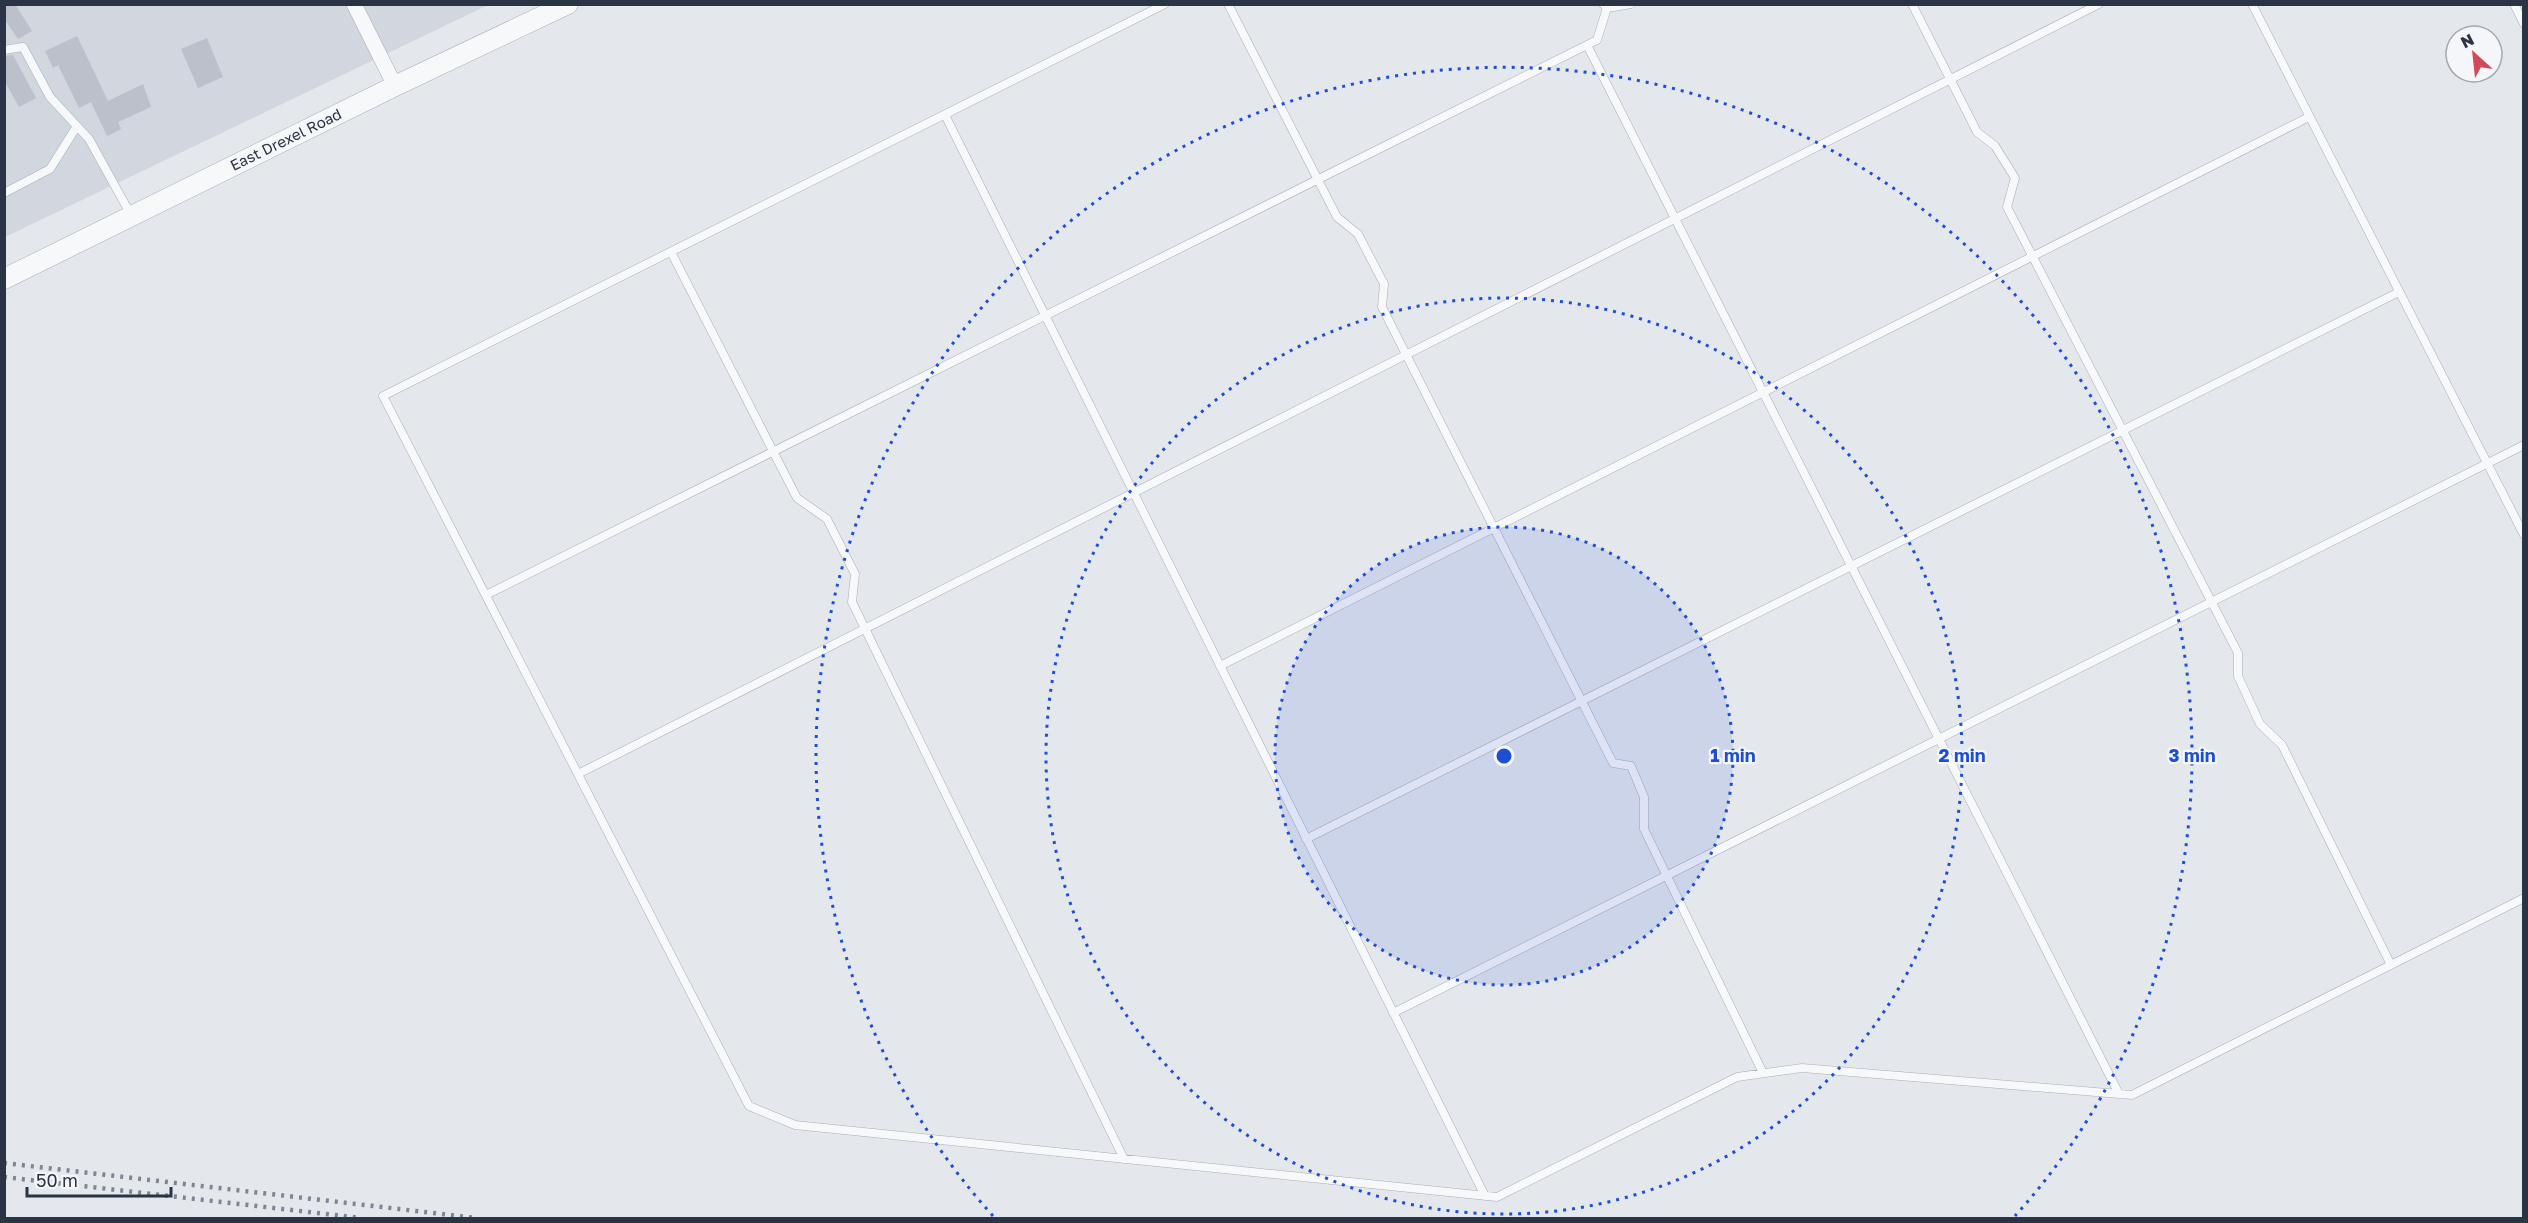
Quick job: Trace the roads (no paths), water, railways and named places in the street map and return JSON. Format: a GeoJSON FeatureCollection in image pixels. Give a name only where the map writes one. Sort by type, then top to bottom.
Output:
{"type":"FeatureCollection","features":[{"type":"Feature","properties":{"kind":"street"},"geometry":{"type":"LineString","coordinates":[[354,4],[395,86]]}},
{"type":"Feature","properties":{"kind":"street","name":"East Drexel Road"},"geometry":{"type":"LineString","coordinates":[[4,279],[395,86],[568,4]]}},
{"type":"Feature","properties":{"kind":"lane"},"geometry":{"type":"LineString","coordinates":[[1165,4],[383,396],[749,1106],[795,1125],[1497,1197],[1737,1077],[1802,1068],[2132,1095],[2523,898]]}},
{"type":"Feature","properties":{"kind":"lane"},"geometry":{"type":"LineString","coordinates":[[1228,4],[1337,217],[1358,234],[1384,284],[1382,307],[1613,763],[1631,766],[1644,797],[1644,829],[1763,1073]]}},
{"type":"Feature","properties":{"kind":"lane"},"geometry":{"type":"LineString","coordinates":[[486,595],[1597,40],[1605,6],[1631,4]]}},
{"type":"Feature","properties":{"kind":"lane"},"geometry":{"type":"LineString","coordinates":[[1912,4],[1977,132],[1995,146],[2015,178],[2007,207],[2238,653],[2238,676],[2260,724],[2282,745],[2391,965]]}},
{"type":"Feature","properties":{"kind":"lane"},"geometry":{"type":"LineString","coordinates":[[578,774],[2099,4]]}},
{"type":"Feature","properties":{"kind":"lane"},"geometry":{"type":"LineString","coordinates":[[2252,4],[2523,535]]}},
{"type":"Feature","properties":{"kind":"lane"},"geometry":{"type":"LineString","coordinates":[[2514,4],[2523,24]]}},
{"type":"Feature","properties":{"kind":"lane"},"geometry":{"type":"LineString","coordinates":[[1587,45],[2119,1094]]}},
{"type":"Feature","properties":{"kind":"lane"},"geometry":{"type":"LineString","coordinates":[[4,50],[23,47],[50,97],[89,140],[132,216]]}},
{"type":"Feature","properties":{"kind":"lane"},"geometry":{"type":"LineString","coordinates":[[945,115],[1485,1196]]}},
{"type":"Feature","properties":{"kind":"lane"},"geometry":{"type":"LineString","coordinates":[[1220,666],[2309,117]]}},
{"type":"Feature","properties":{"kind":"lane"},"geometry":{"type":"LineString","coordinates":[[4,193],[50,169],[77,126]]}},
{"type":"Feature","properties":{"kind":"lane"},"geometry":{"type":"LineString","coordinates":[[671,252],[797,498],[827,519],[855,573],[852,602],[1124,1159]]}},
{"type":"Feature","properties":{"kind":"lane"},"geometry":{"type":"LineString","coordinates":[[1306,839],[2399,292]]}},
{"type":"Feature","properties":{"kind":"lane"},"geometry":{"type":"LineString","coordinates":[[1393,1013],[2523,445]]}},
{"type":"Feature","properties":{"kind":"railway"},"geometry":{"type":"LineString","coordinates":[[4,1163],[476,1218]]}},
{"type":"Feature","properties":{"kind":"railway"},"geometry":{"type":"LineString","coordinates":[[4,1177],[361,1218]]}}]}
